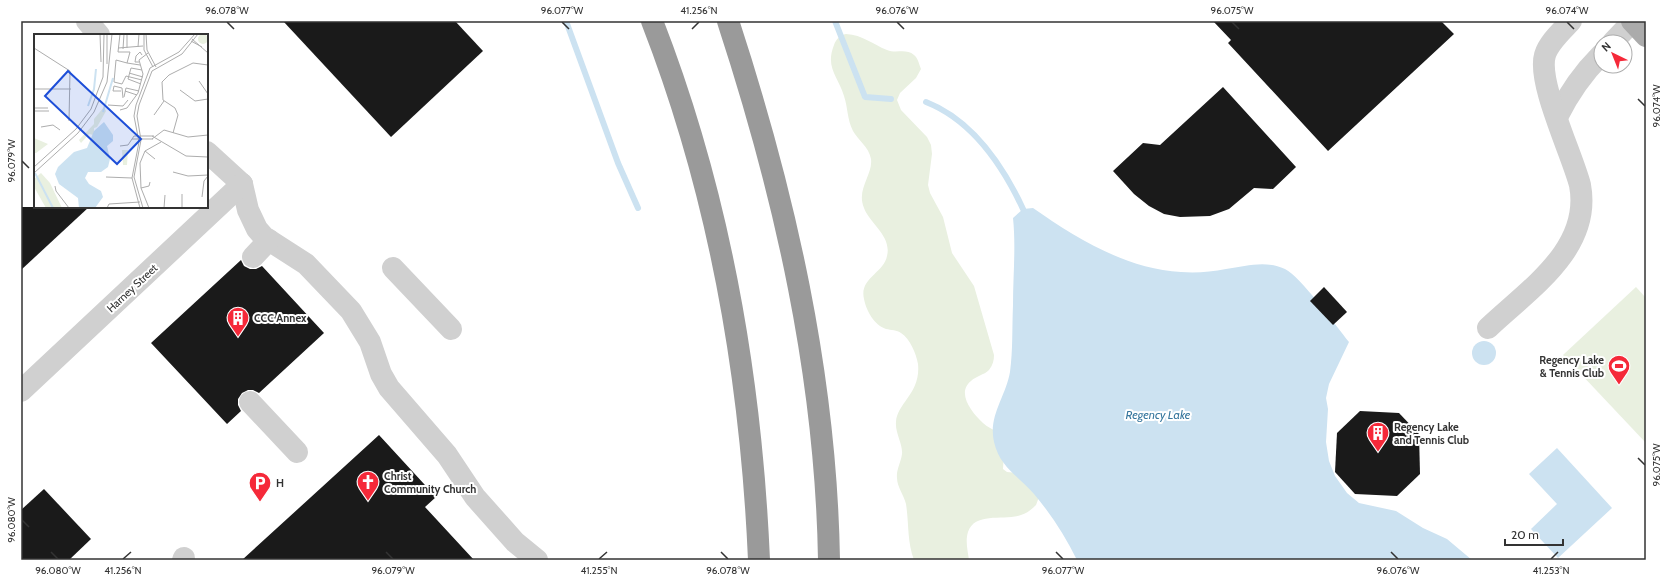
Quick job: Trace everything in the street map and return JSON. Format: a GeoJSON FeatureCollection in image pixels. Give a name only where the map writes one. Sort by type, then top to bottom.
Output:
{"type":"FeatureCollection","features":[{"type":"Feature","properties":{"kind":"highway"},"geometry":{"type":"LineString","coordinates":[[728,21],[772,171],[800,292],[814,373],[823,452],[829,560]]}},
{"type":"Feature","properties":{"kind":"highway"},"geometry":{"type":"LineString","coordinates":[[652,23],[688,128],[711,212],[729,292],[749,420],[757,511],[759,560]]}},
{"type":"Feature","properties":{"kind":"main road"},"geometry":{"type":"LineString","coordinates":[[1633,21],[1646,36]]}},
{"type":"Feature","properties":{"kind":"street"},"geometry":{"type":"LineString","coordinates":[[87,21],[99,34]]}},
{"type":"Feature","properties":{"kind":"street"},"geometry":{"type":"LineString","coordinates":[[1488,328],[1556,263],[1571,243],[1577,231],[1582,208],[1581,190],[1573,161],[1544,77],[1543,62],[1550,44],[1571,21]]}},
{"type":"Feature","properties":{"kind":"street"},"geometry":{"type":"LineString","coordinates":[[1621,34],[1633,21]]}},
{"type":"Feature","properties":{"kind":"street"},"geometry":{"type":"LineString","coordinates":[[1557,117],[1576,83],[1593,64]]}},
{"type":"Feature","properties":{"kind":"street"},"geometry":{"type":"LineString","coordinates":[[208,153],[242,184],[252,221],[257,228],[269,240],[306,264],[351,311],[370,342],[381,374],[389,388],[447,455],[475,497],[515,542],[537,560]]}},
{"type":"Feature","properties":{"kind":"street","name":"Harney Street"},"geometry":{"type":"LineString","coordinates":[[21,391],[242,184]]}},
{"type":"Feature","properties":{"kind":"street"},"geometry":{"type":"LineString","coordinates":[[253,257],[269,240]]}},
{"type":"Feature","properties":{"kind":"street"},"geometry":{"type":"LineString","coordinates":[[393,268],[451,329]]}},
{"type":"Feature","properties":{"kind":"street"},"geometry":{"type":"LineString","coordinates":[[250,402],[297,452]]}},
{"type":"Feature","properties":{"kind":"green space"},"geometry":{"type":"Polygon","coordinates":[[[846,34],[862,38],[890,51],[904,51],[911,53],[918,61],[921,69],[916,78],[900,93],[897,100],[901,110],[927,137],[931,145],[932,154],[928,185],[930,193],[943,217],[952,253],[974,286],[994,355],[993,362],[989,370],[973,379],[967,386],[965,397],[974,414],[998,433],[1004,454],[1003,469],[1007,472],[1019,473],[1039,497],[1036,505],[1023,514],[1014,517],[984,519],[977,521],[972,525],[968,532],[967,539],[969,560],[914,560],[912,553],[909,539],[906,504],[897,481],[897,472],[902,450],[896,422],[900,409],[916,383],[918,364],[916,355],[907,339],[899,332],[886,329],[874,321],[864,299],[863,292],[865,286],[885,262],[888,249],[884,236],[864,208],[862,201],[863,188],[870,171],[871,159],[868,151],[851,127],[844,96],[833,72],[831,60],[835,43],[840,36],[846,34]]]}},
{"type":"Feature","properties":{"kind":"green space","name":"Regency Lake & Tennis Club"},"geometry":{"type":"Polygon","coordinates":[[[1636,287],[1646,298],[1646,443],[1563,355],[1636,287]]]}},
{"type":"Feature","properties":{"kind":"water","name":"Regency Lake"},"geometry":{"type":"Polygon","coordinates":[[[1033,208],[1084,241],[1121,258],[1141,265],[1161,270],[1209,272],[1263,264],[1278,266],[1292,274],[1309,291],[1349,342],[1329,384],[1326,398],[1328,409],[1326,442],[1329,461],[1335,476],[1347,493],[1359,503],[1396,511],[1423,528],[1447,539],[1472,560],[1077,560],[1052,517],[1034,494],[1005,465],[994,442],[993,423],[1008,381],[1011,364],[1014,251],[1013,218],[1023,209],[1033,208]]]}},
{"type":"Feature","properties":{"kind":"water"},"geometry":{"type":"Polygon","coordinates":[[[1484,341],[1493,344],[1496,353],[1493,362],[1484,365],[1475,362],[1472,353],[1475,344],[1484,341]]]}},
{"type":"Feature","properties":{"kind":"water"},"geometry":{"type":"Polygon","coordinates":[[[1557,448],[1612,508],[1558,558],[1531,529],[1557,504],[1529,474],[1557,448]]]}},
{"type":"Feature","properties":{"kind":"building"},"geometry":{"type":"Polygon","coordinates":[[[283,21],[455,21],[483,51],[391,137],[283,21]]]}},
{"type":"Feature","properties":{"kind":"building"},"geometry":{"type":"Polygon","coordinates":[[[1213,21],[1441,21],[1454,34],[1328,151],[1228,43],[1231,40],[1213,21]]]}},
{"type":"Feature","properties":{"kind":"building"},"geometry":{"type":"Polygon","coordinates":[[[1223,87],[1296,167],[1273,189],[1254,188],[1229,209],[1210,216],[1180,217],[1164,214],[1149,206],[1134,194],[1113,171],[1143,143],[1160,145],[1223,87]]]}},
{"type":"Feature","properties":{"kind":"building"},"geometry":{"type":"Polygon","coordinates":[[[21,207],[88,208],[21,270],[21,207]]]}},
{"type":"Feature","properties":{"kind":"building","name":"CCC Annex"},"geometry":{"type":"Polygon","coordinates":[[[241,260],[244,266],[250,269],[256,269],[262,266],[324,333],[259,393],[253,390],[248,390],[242,393],[238,399],[238,405],[241,411],[227,424],[151,343],[241,260]]]}},
{"type":"Feature","properties":{"kind":"building"},"geometry":{"type":"Polygon","coordinates":[[[1324,287],[1347,312],[1333,325],[1310,301],[1324,287]]]}},
{"type":"Feature","properties":{"kind":"building","name":"Regency Lake and Tennis Club"},"geometry":{"type":"Polygon","coordinates":[[[1360,411],[1399,413],[1419,434],[1420,474],[1397,496],[1355,494],[1335,472],[1337,433],[1360,411]]]}},
{"type":"Feature","properties":{"kind":"building","name":"Christ Community Church"},"geometry":{"type":"Polygon","coordinates":[[[379,435],[436,497],[425,507],[474,560],[242,560],[379,435]]]}},
{"type":"Feature","properties":{"kind":"building"},"geometry":{"type":"Polygon","coordinates":[[[44,489],[91,539],[69,560],[21,560],[21,510],[44,489]]]}},
{"type":"Feature","properties":{"kind":"waterway"},"geometry":{"type":"LineString","coordinates":[[566,21],[618,163],[638,208]]}},
{"type":"Feature","properties":{"kind":"waterway"},"geometry":{"type":"LineString","coordinates":[[835,21],[865,97],[891,99]]}},
{"type":"Feature","properties":{"kind":"waterway"},"geometry":{"type":"LineString","coordinates":[[926,102],[943,110],[972,132],[996,161],[1023,209]]}},
{"type":"Feature","properties":{"kind":"place","name":"CCC Annex"},"geometry":{"type":"Point","coordinates":[238,338]}},
{"type":"Feature","properties":{"kind":"place","name":"Regency Lake & Tennis Club"},"geometry":{"type":"Point","coordinates":[1619,386]}},
{"type":"Feature","properties":{"kind":"place","name":"Regency Lake and Tennis Club"},"geometry":{"type":"Point","coordinates":[1378,452]}},
{"type":"Feature","properties":{"kind":"place","name":"H"},"geometry":{"type":"Point","coordinates":[260,502]}},
{"type":"Feature","properties":{"kind":"place","name":"Christ Community Church"},"geometry":{"type":"Point","coordinates":[368,502]}}]}
